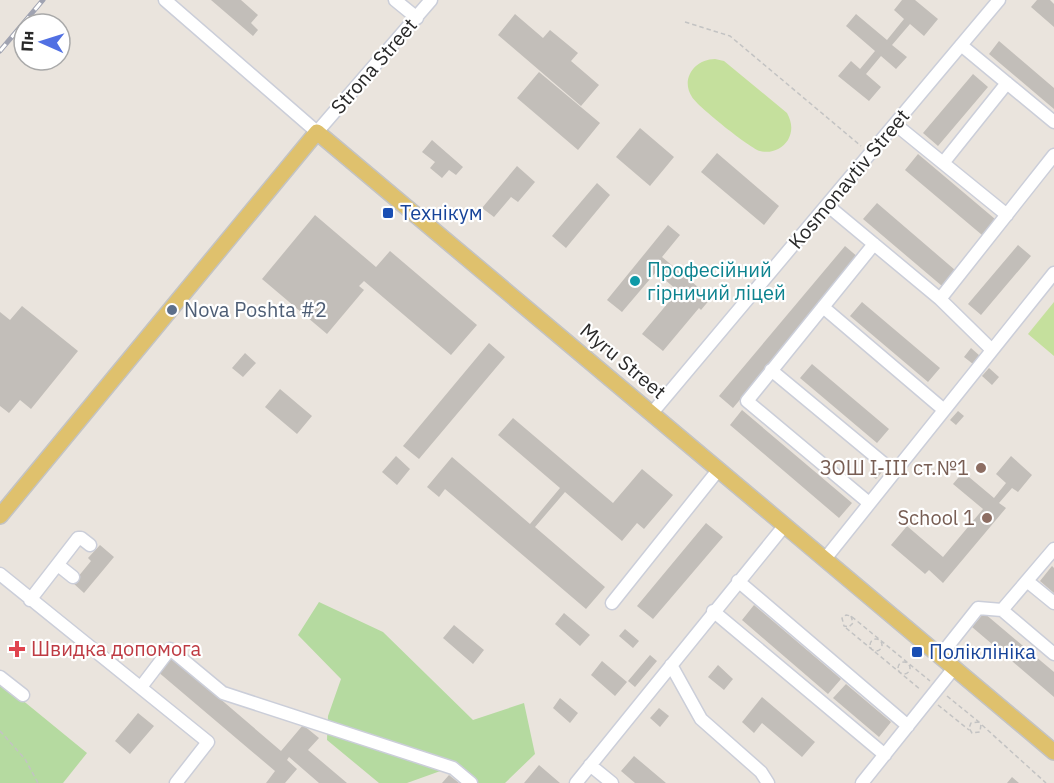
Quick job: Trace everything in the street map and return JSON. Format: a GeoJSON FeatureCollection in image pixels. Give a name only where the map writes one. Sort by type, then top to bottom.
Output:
{"type":"FeatureCollection","features":[{"type":"Feature","properties":{"kind":"main road","name":"Myru Street"},"geometry":{"type":"LineString","coordinates":[[317,132],[1054,752]]}},
{"type":"Feature","properties":{"kind":"main road"},"geometry":{"type":"LineString","coordinates":[[0,516],[317,132]]}},
{"type":"Feature","properties":{"kind":"street","name":"Myru Street"},"geometry":{"type":"LineString","coordinates":[[165,0],[317,132]]}},
{"type":"Feature","properties":{"kind":"street"},"geometry":{"type":"LineString","coordinates":[[394,0],[417,18]]}},
{"type":"Feature","properties":{"kind":"street","name":"Strona Street"},"geometry":{"type":"LineString","coordinates":[[317,132],[431,0]]}},
{"type":"Feature","properties":{"kind":"street","name":"Kosmonavtiv Street"},"geometry":{"type":"LineString","coordinates":[[652,413],[999,0]]}},
{"type":"Feature","properties":{"kind":"street"},"geometry":{"type":"LineString","coordinates":[[962,45],[1054,122]]}},
{"type":"Feature","properties":{"kind":"street"},"geometry":{"type":"LineString","coordinates":[[943,163],[1007,83]]}},
{"type":"Feature","properties":{"kind":"street"},"geometry":{"type":"LineString","coordinates":[[895,124],[1007,214]]}},
{"type":"Feature","properties":{"kind":"street"},"geometry":{"type":"LineString","coordinates":[[940,299],[1054,155]]}},
{"type":"Feature","properties":{"kind":"street"},"geometry":{"type":"LineString","coordinates":[[827,205],[940,299],[992,350]]}},
{"type":"Feature","properties":{"kind":"street"},"geometry":{"type":"LineString","coordinates":[[869,503],[747,400],[874,244]]}},
{"type":"Feature","properties":{"kind":"street"},"geometry":{"type":"LineString","coordinates":[[825,559],[1054,273]]}},
{"type":"Feature","properties":{"kind":"street"},"geometry":{"type":"LineString","coordinates":[[823,307],[944,410]]}},
{"type":"Feature","properties":{"kind":"street"},"geometry":{"type":"LineString","coordinates":[[771,370],[894,472]]}},
{"type":"Feature","properties":{"kind":"street"},"geometry":{"type":"LineString","coordinates":[[612,603],[719,469]]}},
{"type":"Feature","properties":{"kind":"street"},"geometry":{"type":"LineString","coordinates":[[576,783],[784,525]]}},
{"type":"Feature","properties":{"kind":"street"},"geometry":{"type":"LineString","coordinates":[[30,600],[79,538],[90,545]]}},
{"type":"Feature","properties":{"kind":"street"},"geometry":{"type":"LineString","coordinates":[[1002,610],[1054,549]]}},
{"type":"Feature","properties":{"kind":"street"},"geometry":{"type":"LineString","coordinates":[[58,565],[73,577]]}},
{"type":"Feature","properties":{"kind":"street"},"geometry":{"type":"LineString","coordinates":[[0,574],[208,742],[176,783]]}},
{"type":"Feature","properties":{"kind":"street"},"geometry":{"type":"LineString","coordinates":[[738,580],[908,726]]}},
{"type":"Feature","properties":{"kind":"street"},"geometry":{"type":"LineString","coordinates":[[1027,580],[1054,603]]}},
{"type":"Feature","properties":{"kind":"street"},"geometry":{"type":"LineString","coordinates":[[940,656],[978,608],[1002,610],[1054,654]]}},
{"type":"Feature","properties":{"kind":"street"},"geometry":{"type":"LineString","coordinates":[[713,611],[885,755]]}},
{"type":"Feature","properties":{"kind":"street"},"geometry":{"type":"LineString","coordinates":[[141,687],[170,649],[223,693],[453,768],[471,783]]}},
{"type":"Feature","properties":{"kind":"street"},"geometry":{"type":"LineString","coordinates":[[671,665],[701,719],[761,772],[768,783]]}},
{"type":"Feature","properties":{"kind":"street"},"geometry":{"type":"LineString","coordinates":[[862,783],[954,668]]}},
{"type":"Feature","properties":{"kind":"street"},"geometry":{"type":"LineString","coordinates":[[0,677],[23,695]]}},
{"type":"Feature","properties":{"kind":"street"},"geometry":{"type":"LineString","coordinates":[[591,765],[612,783]]}},
{"type":"Feature","properties":{"kind":"path"},"geometry":{"type":"LineString","coordinates":[[685,22],[730,36],[870,154]]}},
{"type":"Feature","properties":{"kind":"path"},"geometry":{"type":"LineString","coordinates":[[972,733],[934,693],[908,663],[851,616],[846,615],[842,618],[844,626],[900,673],[934,693],[980,723],[1046,783]]}},
{"type":"Feature","properties":{"kind":"path"},"geometry":{"type":"LineString","coordinates":[[844,626],[849,627],[853,623],[851,616]]}},
{"type":"Feature","properties":{"kind":"path"},"geometry":{"type":"LineString","coordinates":[[872,650],[870,642],[875,638],[880,640]]}},
{"type":"Feature","properties":{"kind":"path"},"geometry":{"type":"LineString","coordinates":[[872,650],[880,650],[882,645],[880,640]]}},
{"type":"Feature","properties":{"kind":"path"},"geometry":{"type":"LineString","coordinates":[[900,673],[897,668],[900,663],[908,663]]}},
{"type":"Feature","properties":{"kind":"path"},"geometry":{"type":"LineString","coordinates":[[900,673],[905,674],[909,671],[908,663]]}},
{"type":"Feature","properties":{"kind":"path"},"geometry":{"type":"LineString","coordinates":[[972,733],[969,725],[973,721],[980,723]]}},
{"type":"Feature","properties":{"kind":"path"},"geometry":{"type":"LineString","coordinates":[[972,733],[980,732],[980,723]]}},
{"type":"Feature","properties":{"kind":"path"},"geometry":{"type":"LineString","coordinates":[[0,732],[25,759],[38,783]]}},
{"type":"Feature","properties":{"kind":"green space"},"geometry":{"type":"Polygon","coordinates":[[[715,59],[724,61],[787,113],[791,130],[790,137],[783,146],[768,152],[760,151],[713,118],[692,97],[688,83],[691,71],[701,62],[715,59]]]}},
{"type":"Feature","properties":{"kind":"green space"},"geometry":{"type":"Polygon","coordinates":[[[1054,302],[1054,356],[1028,334],[1054,302]]]}},
{"type":"Feature","properties":{"kind":"green space"},"geometry":{"type":"Polygon","coordinates":[[[319,602],[383,632],[473,720],[524,703],[535,754],[505,783],[476,783],[446,769],[407,783],[379,783],[327,740],[328,716],[341,679],[298,635],[319,602]]]}},
{"type":"Feature","properties":{"kind":"green space"},"geometry":{"type":"Polygon","coordinates":[[[0,684],[87,753],[63,783],[0,783],[0,684]]]}},
{"type":"Feature","properties":{"kind":"building"},"geometry":{"type":"Polygon","coordinates":[[[211,0],[241,0],[258,15],[251,23],[258,30],[253,36],[211,0]]]}},
{"type":"Feature","properties":{"kind":"building"},"geometry":{"type":"Polygon","coordinates":[[[902,0],[915,0],[938,19],[924,36],[910,24],[892,45],[907,57],[896,69],[881,56],[866,74],[881,87],[869,101],[838,76],[851,61],[860,69],[875,51],[846,26],[856,14],[887,40],[904,19],[894,10],[902,0]]]}},
{"type":"Feature","properties":{"kind":"building"},"geometry":{"type":"Polygon","coordinates":[[[1037,0],[1050,0],[1054,4],[1054,27],[1031,7],[1037,0]]]}},
{"type":"Feature","properties":{"kind":"building"},"geometry":{"type":"Polygon","coordinates":[[[515,14],[543,38],[550,30],[578,53],[571,61],[599,85],[581,106],[498,35],[515,14]]]}},
{"type":"Feature","properties":{"kind":"building"},"geometry":{"type":"Polygon","coordinates":[[[999,41],[1054,88],[1054,109],[989,54],[999,41]]]}},
{"type":"Feature","properties":{"kind":"building"},"geometry":{"type":"Polygon","coordinates":[[[539,72],[600,123],[578,150],[517,98],[539,72]]]}},
{"type":"Feature","properties":{"kind":"building"},"geometry":{"type":"Polygon","coordinates":[[[973,74],[988,87],[938,146],[923,133],[973,74]]]}},
{"type":"Feature","properties":{"kind":"building"},"geometry":{"type":"Polygon","coordinates":[[[640,128],[674,157],[650,186],[616,157],[640,128]]]}},
{"type":"Feature","properties":{"kind":"building"},"geometry":{"type":"Polygon","coordinates":[[[432,140],[463,167],[456,175],[449,170],[442,178],[430,168],[435,162],[422,152],[432,140]]]}},
{"type":"Feature","properties":{"kind":"building"},"geometry":{"type":"Polygon","coordinates":[[[717,153],[779,206],[764,225],[701,172],[717,153]]]}},
{"type":"Feature","properties":{"kind":"building"},"geometry":{"type":"Polygon","coordinates":[[[918,154],[995,219],[982,235],[905,170],[918,154]]]}},
{"type":"Feature","properties":{"kind":"building"},"geometry":{"type":"Polygon","coordinates":[[[517,166],[535,182],[518,202],[511,197],[494,217],[482,208],[517,166]]]}},
{"type":"Feature","properties":{"kind":"building"},"geometry":{"type":"Polygon","coordinates":[[[597,183],[610,195],[566,248],[552,236],[597,183]]]}},
{"type":"Feature","properties":{"kind":"building"},"geometry":{"type":"Polygon","coordinates":[[[877,203],[955,270],[942,286],[863,219],[877,203]]]}},
{"type":"Feature","properties":{"kind":"building"},"geometry":{"type":"Polygon","coordinates":[[[315,215],[376,267],[390,251],[477,325],[451,355],[364,281],[359,286],[364,290],[327,334],[262,279],[315,215]]]}},
{"type":"Feature","properties":{"kind":"building","name":"Професійний гірничий ліцей"},"geometry":{"type":"Polygon","coordinates":[[[668,225],[680,235],[662,257],[711,298],[701,310],[699,308],[663,351],[642,334],[678,291],[656,272],[622,312],[607,300],[668,225]]]}},
{"type":"Feature","properties":{"kind":"building"},"geometry":{"type":"Polygon","coordinates":[[[1018,245],[1031,256],[981,315],[968,304],[1018,245]]]}},
{"type":"Feature","properties":{"kind":"building"},"geometry":{"type":"Polygon","coordinates":[[[845,246],[859,258],[733,408],[719,396],[845,246]]]}},
{"type":"Feature","properties":{"kind":"building"},"geometry":{"type":"Polygon","coordinates":[[[862,302],[940,368],[928,382],[850,316],[862,302]]]}},
{"type":"Feature","properties":{"kind":"building"},"geometry":{"type":"Polygon","coordinates":[[[22,306],[78,351],[31,409],[20,400],[9,413],[0,406],[0,312],[10,320],[22,306]]]}},
{"type":"Feature","properties":{"kind":"building"},"geometry":{"type":"Polygon","coordinates":[[[489,343],[505,357],[419,459],[403,446],[489,343]]]}},
{"type":"Feature","properties":{"kind":"building"},"geometry":{"type":"Polygon","coordinates":[[[971,348],[980,356],[973,364],[964,357],[971,348]]]}},
{"type":"Feature","properties":{"kind":"building"},"geometry":{"type":"Polygon","coordinates":[[[245,353],[256,363],[243,377],[232,368],[245,353]]]}},
{"type":"Feature","properties":{"kind":"building"},"geometry":{"type":"Polygon","coordinates":[[[812,364],[889,429],[877,443],[800,378],[812,364]]]}},
{"type":"Feature","properties":{"kind":"building"},"geometry":{"type":"Polygon","coordinates":[[[989,368],[999,377],[992,385],[982,376],[989,368]]]}},
{"type":"Feature","properties":{"kind":"building"},"geometry":{"type":"Polygon","coordinates":[[[280,389],[312,416],[297,434],[265,407],[280,389]]]}},
{"type":"Feature","properties":{"kind":"building"},"geometry":{"type":"Polygon","coordinates":[[[742,410],[852,503],[839,518],[730,425],[742,410]]]}},
{"type":"Feature","properties":{"kind":"building"},"geometry":{"type":"Polygon","coordinates":[[[958,411],[964,416],[956,425],[950,420],[958,411]]]}},
{"type":"Feature","properties":{"kind":"building"},"geometry":{"type":"Polygon","coordinates":[[[513,418],[613,503],[642,469],[673,495],[644,529],[637,523],[622,541],[565,492],[535,527],[605,587],[586,609],[445,489],[439,497],[427,487],[452,457],[530,524],[560,488],[498,435],[513,418]]]}},
{"type":"Feature","properties":{"kind":"building"},"geometry":{"type":"Polygon","coordinates":[[[396,456],[410,469],[397,485],[382,472],[396,456]]]}},
{"type":"Feature","properties":{"kind":"building","name":"School 1"},"geometry":{"type":"Polygon","coordinates":[[[1011,456],[1032,475],[1018,492],[1012,488],[999,503],[1006,508],[943,583],[929,570],[925,574],[891,545],[907,526],[943,557],[983,509],[953,484],[963,472],[994,498],[1006,483],[996,474],[1011,456]]]}},
{"type":"Feature","properties":{"kind":"building"},"geometry":{"type":"Polygon","coordinates":[[[876,468],[882,472],[876,479],[870,475],[876,468]]]}},
{"type":"Feature","properties":{"kind":"building"},"geometry":{"type":"Polygon","coordinates":[[[706,523],[723,537],[653,619],[637,606],[706,523]]]}},
{"type":"Feature","properties":{"kind":"building"},"geometry":{"type":"Polygon","coordinates":[[[100,545],[114,557],[84,593],[73,583],[91,561],[88,558],[100,545]]]}},
{"type":"Feature","properties":{"kind":"building"},"geometry":{"type":"Polygon","coordinates":[[[1052,566],[1054,568],[1054,593],[1040,581],[1052,566]]]}},
{"type":"Feature","properties":{"kind":"building"},"geometry":{"type":"Polygon","coordinates":[[[754,605],[841,679],[828,694],[742,620],[754,605]]]}},
{"type":"Feature","properties":{"kind":"building"},"geometry":{"type":"Polygon","coordinates":[[[564,613],[590,635],[580,646],[555,624],[564,613]]]}},
{"type":"Feature","properties":{"kind":"building"},"geometry":{"type":"Polygon","coordinates":[[[984,613],[1054,672],[1054,697],[972,627],[984,613]]]}},
{"type":"Feature","properties":{"kind":"building"},"geometry":{"type":"Polygon","coordinates":[[[454,625],[484,650],[473,664],[443,638],[454,625]]]}},
{"type":"Feature","properties":{"kind":"building"},"geometry":{"type":"Polygon","coordinates":[[[625,629],[639,641],[633,648],[619,636],[625,629]]]}},
{"type":"Feature","properties":{"kind":"building"},"geometry":{"type":"Polygon","coordinates":[[[650,655],[657,661],[635,687],[628,681],[650,655]]]}},
{"type":"Feature","properties":{"kind":"building"},"geometry":{"type":"Polygon","coordinates":[[[170,656],[281,751],[303,725],[319,738],[308,750],[347,783],[319,783],[289,757],[287,760],[297,769],[285,783],[266,783],[275,771],[157,671],[170,656]]]}},
{"type":"Feature","properties":{"kind":"building"},"geometry":{"type":"Polygon","coordinates":[[[602,661],[627,682],[615,696],[591,675],[602,661]]]}},
{"type":"Feature","properties":{"kind":"building"},"geometry":{"type":"Polygon","coordinates":[[[718,665],[733,679],[724,690],[708,677],[718,665]]]}},
{"type":"Feature","properties":{"kind":"building"},"geometry":{"type":"Polygon","coordinates":[[[846,684],[891,722],[879,737],[833,698],[846,684]]]}},
{"type":"Feature","properties":{"kind":"building"},"geometry":{"type":"Polygon","coordinates":[[[762,697],[815,742],[802,757],[762,723],[754,733],[742,722],[762,697]]]}},
{"type":"Feature","properties":{"kind":"building"},"geometry":{"type":"Polygon","coordinates":[[[560,698],[578,713],[570,723],[553,708],[560,698]]]}},
{"type":"Feature","properties":{"kind":"building"},"geometry":{"type":"Polygon","coordinates":[[[659,708],[669,716],[660,727],[650,718],[659,708]]]}},
{"type":"Feature","properties":{"kind":"building"},"geometry":{"type":"Polygon","coordinates":[[[138,713],[154,726],[130,754],[115,741],[138,713]]]}},
{"type":"Feature","properties":{"kind":"building"},"geometry":{"type":"Polygon","coordinates":[[[634,756],[666,783],[635,783],[621,771],[634,756]]]}},
{"type":"Feature","properties":{"kind":"building"},"geometry":{"type":"Polygon","coordinates":[[[539,765],[560,783],[524,783],[539,765]]]}},
{"type":"Feature","properties":{"kind":"building"},"geometry":{"type":"Polygon","coordinates":[[[449,775],[459,783],[442,783],[449,775]]]}},
{"type":"Feature","properties":{"kind":"building"},"geometry":{"type":"Polygon","coordinates":[[[1012,777],[1019,783],[1007,783],[1012,777]]]}},
{"type":"Feature","properties":{"kind":"railway"},"geometry":{"type":"LineString","coordinates":[[0,51],[43,0]]}},
{"type":"Feature","properties":{"kind":"place","name":"Технікум"},"geometry":{"type":"Point","coordinates":[388,213]}},
{"type":"Feature","properties":{"kind":"place","name":"Професійний гірничий ліцей"},"geometry":{"type":"Point","coordinates":[635,281]}},
{"type":"Feature","properties":{"kind":"place","name":"Nova Poshta #2"},"geometry":{"type":"Point","coordinates":[172,310]}},
{"type":"Feature","properties":{"kind":"place","name":"ЗОШ I-III ст.№1"},"geometry":{"type":"Point","coordinates":[981,468]}},
{"type":"Feature","properties":{"kind":"place","name":"School 1"},"geometry":{"type":"Point","coordinates":[987,518]}},
{"type":"Feature","properties":{"kind":"place","name":"Швидка допомога"},"geometry":{"type":"Point","coordinates":[17,649]}},
{"type":"Feature","properties":{"kind":"place","name":"Поліклініка"},"geometry":{"type":"Point","coordinates":[917,652]}}]}
